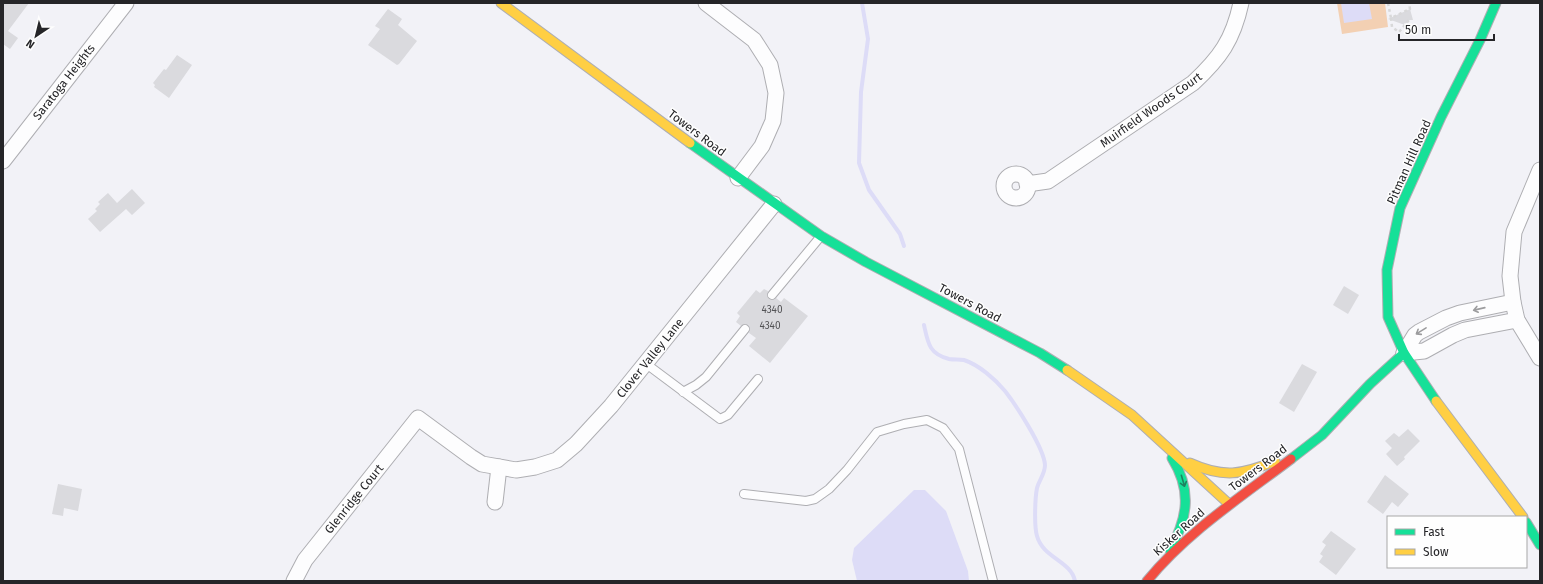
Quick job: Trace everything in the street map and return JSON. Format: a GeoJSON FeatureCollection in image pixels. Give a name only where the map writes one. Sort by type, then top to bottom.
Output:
{"type":"FeatureCollection","features":[{"type":"Feature","properties":{"kind":"main road","name":"Towers Road"},"geometry":{"type":"LineString","coordinates":[[501,3],[738,178],[821,236],[866,262],[1040,353],[1100,392],[1132,415],[1230,504],[1322,435],[1370,384],[1404,353]]}},
{"type":"Feature","properties":{"kind":"main road","name":"Pitman Hill Road"},"geometry":{"type":"LineString","coordinates":[[1496,3],[1480,40],[1441,117],[1400,208],[1387,270],[1388,317],[1404,353],[1438,403],[1522,516]]}},
{"type":"Feature","properties":{"kind":"main road"},"geometry":{"type":"LineString","coordinates":[[1156,437],[1177,466],[1184,480],[1186,489],[1185,508],[1179,532],[1174,544],[1160,565]]}},
{"type":"Feature","properties":{"kind":"main road"},"geometry":{"type":"LineString","coordinates":[[1176,456],[1195,466],[1216,472],[1240,474],[1253,470],[1308,446]]}},
{"type":"Feature","properties":{"kind":"main road","name":"Kisker Road"},"geometry":{"type":"LineString","coordinates":[[1147,581],[1160,565],[1192,534],[1230,504]]}},
{"type":"Feature","properties":{"kind":"main road"},"geometry":{"type":"LineString","coordinates":[[1527,524],[1540,545]]}},
{"type":"Feature","properties":{"kind":"street","name":"Saratoga Heights"},"geometry":{"type":"LineString","coordinates":[[3,161],[126,3]]}},
{"type":"Feature","properties":{"kind":"street"},"geometry":{"type":"LineString","coordinates":[[706,3],[754,40],[770,65],[776,93],[773,121],[762,146],[738,178]]}},
{"type":"Feature","properties":{"kind":"street","name":"Muirfield Woods Court"},"geometry":{"type":"LineString","coordinates":[[1028,184],[1048,181],[1193,83],[1208,69],[1222,52],[1237,22],[1241,3]]}},
{"type":"Feature","properties":{"kind":"street"},"geometry":{"type":"LineString","coordinates":[[1540,170],[1514,232],[1510,276],[1517,320],[1540,358]]}},
{"type":"Feature","properties":{"kind":"street","name":"Clover Valley Lane"},"geometry":{"type":"LineString","coordinates":[[418,418],[471,458],[482,464],[516,470],[535,467],[557,460],[576,444],[612,406],[774,204]]}},
{"type":"Feature","properties":{"kind":"street"},"geometry":{"type":"LineString","coordinates":[[1404,353],[1418,332],[1446,318],[1513,302]]}},
{"type":"Feature","properties":{"kind":"street"},"geometry":{"type":"LineString","coordinates":[[1446,318],[1453,335]]}},
{"type":"Feature","properties":{"kind":"street"},"geometry":{"type":"LineString","coordinates":[[1404,353],[1424,351],[1465,330],[1517,320]]}},
{"type":"Feature","properties":{"kind":"street","name":"Glenridge Court"},"geometry":{"type":"LineString","coordinates":[[294,581],[305,560],[418,418]]}},
{"type":"Feature","properties":{"kind":"street"},"geometry":{"type":"LineString","coordinates":[[495,502],[499,468]]}},
{"type":"Feature","properties":{"kind":"lane"},"geometry":{"type":"LineString","coordinates":[[772,295],[821,236]]}},
{"type":"Feature","properties":{"kind":"lane"},"geometry":{"type":"LineString","coordinates":[[682,392],[696,385],[706,377],[745,329]]}},
{"type":"Feature","properties":{"kind":"lane"},"geometry":{"type":"LineString","coordinates":[[645,363],[720,419],[728,415],[758,379]]}},
{"type":"Feature","properties":{"kind":"lane"},"geometry":{"type":"LineString","coordinates":[[744,494],[806,501],[815,499],[848,470],[877,432],[904,424],[927,420],[943,428],[959,449],[993,581]]}},
{"type":"Feature","properties":{"kind":"path"},"geometry":{"type":"LineString","coordinates":[[1388,3],[1392,27],[1399,32],[1409,20]]}},
{"type":"Feature","properties":{"kind":"path"},"geometry":{"type":"LineString","coordinates":[[1391,18],[1410,9],[1409,3]]}},
{"type":"Feature","properties":{"kind":"shaded area"},"geometry":{"type":"Polygon","coordinates":[[[1337,3],[1385,3],[1388,27],[1342,34],[1337,3]]]}},
{"type":"Feature","properties":{"kind":"water"},"geometry":{"type":"Polygon","coordinates":[[[1341,3],[1369,3],[1372,19],[1344,23],[1341,3]]]}},
{"type":"Feature","properties":{"kind":"water"},"geometry":{"type":"Polygon","coordinates":[[[914,490],[925,490],[946,511],[968,571],[969,581],[857,581],[852,560],[854,548],[914,490]]]}},
{"type":"Feature","properties":{"kind":"building"},"geometry":{"type":"Polygon","coordinates":[[[3,3],[29,3],[8,31],[18,38],[10,49],[3,44],[3,3]]]}},
{"type":"Feature","properties":{"kind":"building"},"geometry":{"type":"Polygon","coordinates":[[[388,9],[402,19],[398,25],[417,41],[397,65],[368,45],[380,29],[375,26],[388,9]]]}},
{"type":"Feature","properties":{"kind":"building"},"geometry":{"type":"Polygon","coordinates":[[[1410,9],[1413,20],[1409,20],[1405,25],[1388,19],[1410,9]]]}},
{"type":"Feature","properties":{"kind":"building"},"geometry":{"type":"Polygon","coordinates":[[[177,55],[192,65],[169,98],[154,87],[155,85],[153,83],[164,69],[166,70],[177,55]]]}},
{"type":"Feature","properties":{"kind":"building"},"geometry":{"type":"Polygon","coordinates":[[[132,189],[145,203],[132,215],[126,209],[100,232],[88,219],[97,211],[95,209],[100,204],[98,202],[108,193],[117,203],[132,189]]]}},
{"type":"Feature","properties":{"kind":"building"},"geometry":{"type":"Polygon","coordinates":[[[1344,286],[1359,295],[1348,314],[1333,305],[1344,286]]]}},
{"type":"Feature","properties":{"kind":"building"},"geometry":{"type":"Polygon","coordinates":[[[764,289],[768,291],[767,297],[769,299],[774,300],[776,298],[781,302],[784,298],[808,316],[770,363],[749,346],[756,338],[749,333],[749,325],[745,324],[741,326],[736,322],[740,316],[737,313],[756,290],[760,293],[764,289]]]}},
{"type":"Feature","properties":{"kind":"building"},"geometry":{"type":"Polygon","coordinates":[[[1302,364],[1317,372],[1294,412],[1279,403],[1302,364]]]}},
{"type":"Feature","properties":{"kind":"building"},"geometry":{"type":"Polygon","coordinates":[[[1408,429],[1420,441],[1397,466],[1386,454],[1392,448],[1385,441],[1394,433],[1399,437],[1408,429]]]}},
{"type":"Feature","properties":{"kind":"building"},"geometry":{"type":"Polygon","coordinates":[[[1385,475],[1409,494],[1398,507],[1392,502],[1383,514],[1367,502],[1385,475]]]}},
{"type":"Feature","properties":{"kind":"building"},"geometry":{"type":"Polygon","coordinates":[[[58,484],[82,489],[78,511],[64,508],[63,516],[52,514],[58,484]]]}},
{"type":"Feature","properties":{"kind":"building"},"geometry":{"type":"Polygon","coordinates":[[[1331,531],[1356,549],[1336,575],[1319,562],[1323,556],[1320,554],[1326,545],[1322,542],[1331,531]]]}},
{"type":"Feature","properties":{"kind":"waterway"},"geometry":{"type":"LineString","coordinates":[[862,3],[868,39],[861,92],[859,163],[869,190],[900,234],[904,246]]}},
{"type":"Feature","properties":{"kind":"waterway"},"geometry":{"type":"LineString","coordinates":[[924,325],[928,342],[933,351],[942,357],[970,362],[986,373],[1005,391],[1029,427],[1040,448],[1045,465],[1036,493],[1035,519],[1037,536],[1045,550],[1068,569],[1075,581]]}},
{"type":"Feature","properties":{"kind":"traffic: fast"},"geometry":{"type":"LineString","coordinates":[[1436,401],[1404,353],[1388,317],[1387,270],[1400,208],[1441,117],[1480,40],[1496,3]]}},
{"type":"Feature","properties":{"kind":"traffic: fast"},"geometry":{"type":"LineString","coordinates":[[690,143],[821,236],[866,262],[1040,353],[1067,370]]}},
{"type":"Feature","properties":{"kind":"traffic: fast"},"geometry":{"type":"LineString","coordinates":[[1291,459],[1322,435],[1370,384],[1404,353]]}},
{"type":"Feature","properties":{"kind":"traffic: fast"},"geometry":{"type":"LineString","coordinates":[[1170,550],[1181,527],[1185,504],[1183,481],[1172,458]]}},
{"type":"Feature","properties":{"kind":"traffic: fast"},"geometry":{"type":"LineString","coordinates":[[1527,524],[1540,545]]}},
{"type":"Feature","properties":{"kind":"traffic: slow"},"geometry":{"type":"LineString","coordinates":[[501,3],[690,143]]}},
{"type":"Feature","properties":{"kind":"traffic: slow"},"geometry":{"type":"LineString","coordinates":[[1067,370],[1132,415],[1229,504]]}},
{"type":"Feature","properties":{"kind":"traffic: slow"},"geometry":{"type":"LineString","coordinates":[[1436,401],[1522,516]]}},
{"type":"Feature","properties":{"kind":"traffic: slow"},"geometry":{"type":"LineString","coordinates":[[1190,463],[1213,471],[1232,473],[1242,472],[1275,461]]}},
{"type":"Feature","properties":{"kind":"traffic: jam"},"geometry":{"type":"LineString","coordinates":[[1147,581],[1163,563],[1197,531],[1234,501],[1291,459]]}}]}
